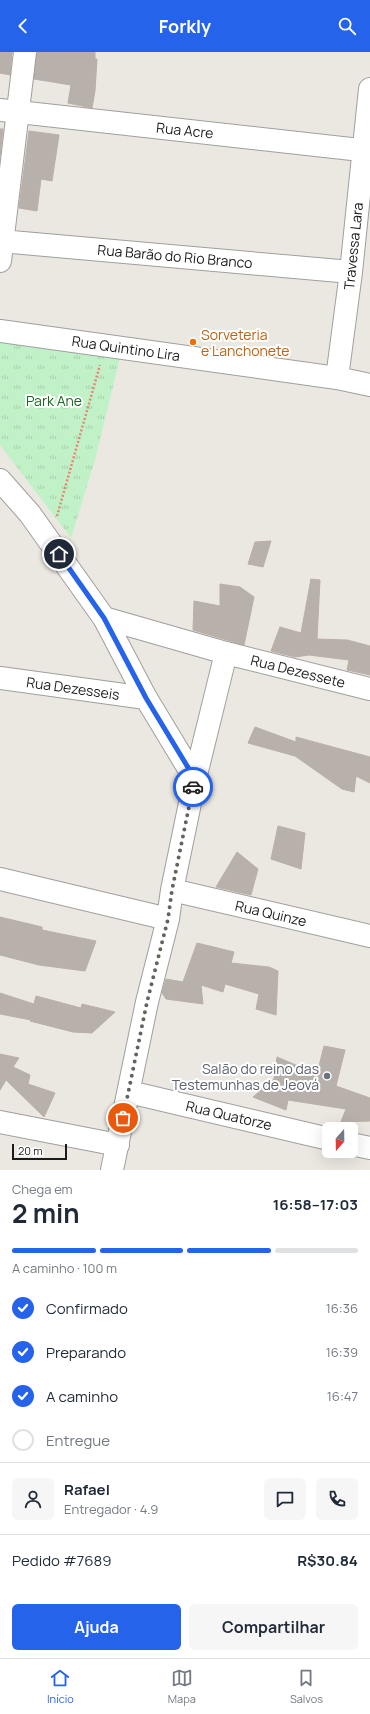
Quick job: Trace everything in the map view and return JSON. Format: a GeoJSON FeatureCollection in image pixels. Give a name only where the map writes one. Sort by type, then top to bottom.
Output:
{"type":"FeatureCollection","features":[{"type":"Feature","properties":{"kind":"street"},"geometry":{"type":"LineString","coordinates":[[1,247],[9,111],[25,52]]}},
{"type":"Feature","properties":{"kind":"street","name":"Travessa Lara"},"geometry":{"type":"LineString","coordinates":[[337,378],[366,150],[370,89]]}},
{"type":"Feature","properties":{"kind":"street","name":"Rua Acre"},"geometry":{"type":"LineString","coordinates":[[9,111],[366,150]]}},
{"type":"Feature","properties":{"kind":"street","name":"Rua Barão do Rio Branco"},"geometry":{"type":"LineString","coordinates":[[1,247],[351,272]]}},
{"type":"Feature","properties":{"kind":"street","name":"Rua Quintino Lira"},"geometry":{"type":"LineString","coordinates":[[0,331],[337,378],[370,385]]}},
{"type":"Feature","properties":{"kind":"street"},"geometry":{"type":"LineString","coordinates":[[0,480],[30,514],[104,618],[146,698],[195,779]]}},
{"type":"Feature","properties":{"kind":"street","name":"Rua Dezessete"},"geometry":{"type":"LineString","coordinates":[[104,618],[226,653],[370,689]]}},
{"type":"Feature","properties":{"kind":"street"},"geometry":{"type":"LineString","coordinates":[[112,1170],[147,1002],[168,919],[172,890],[195,779],[226,653]]}},
{"type":"Feature","properties":{"kind":"street","name":"Rua Dezesseis"},"geometry":{"type":"LineString","coordinates":[[0,678],[146,698]]}},
{"type":"Feature","properties":{"kind":"street"},"geometry":{"type":"LineString","coordinates":[[0,880],[168,919]]}},
{"type":"Feature","properties":{"kind":"street","name":"Rua Quinze"},"geometry":{"type":"LineString","coordinates":[[172,890],[370,936]]}},
{"type":"Feature","properties":{"kind":"street","name":"Rua Quatorze"},"geometry":{"type":"LineString","coordinates":[[129,1092],[322,1137]]}},
{"type":"Feature","properties":{"kind":"street"},"geometry":{"type":"LineString","coordinates":[[0,1122],[118,1145]]}},
{"type":"Feature","properties":{"kind":"street"},"geometry":{"type":"LineString","coordinates":[[358,1145],[370,1148]]}},
{"type":"Feature","properties":{"kind":"path"},"geometry":{"type":"LineString","coordinates":[[50,542],[106,345]]}},
{"type":"Feature","properties":{"kind":"green space","name":"Park Ane"},"geometry":{"type":"Polygon","coordinates":[[[0,340],[120,358],[95,460],[71,538],[0,445],[0,340]]]}},
{"type":"Feature","properties":{"kind":"building"},"geometry":{"type":"Polygon","coordinates":[[[0,52],[12,52],[10,75],[0,73],[0,52]]]}},
{"type":"Feature","properties":{"kind":"building"},"geometry":{"type":"Polygon","coordinates":[[[37,52],[95,52],[95,59],[97,59],[95,91],[92,108],[68,103],[71,85],[34,79],[37,52]]]}},
{"type":"Feature","properties":{"kind":"building"},"geometry":{"type":"Polygon","coordinates":[[[0,129],[3,129],[0,156],[0,129]]]}},
{"type":"Feature","properties":{"kind":"building"},"geometry":{"type":"Polygon","coordinates":[[[29,131],[59,135],[52,181],[41,179],[37,211],[19,208],[29,131]]]}},
{"type":"Feature","properties":{"kind":"building"},"geometry":{"type":"Polygon","coordinates":[[[271,541],[263,567],[248,564],[255,542],[271,541]]]}},
{"type":"Feature","properties":{"kind":"building"},"geometry":{"type":"Polygon","coordinates":[[[311,579],[320,580],[317,639],[347,640],[370,646],[370,675],[347,670],[349,660],[309,655],[295,657],[271,651],[280,627],[301,633],[311,579]]]}},
{"type":"Feature","properties":{"kind":"building"},"geometry":{"type":"Polygon","coordinates":[[[220,584],[240,587],[254,597],[244,645],[193,630],[194,601],[220,606],[220,584]]]}},
{"type":"Feature","properties":{"kind":"building"},"geometry":{"type":"Polygon","coordinates":[[[255,727],[296,742],[296,737],[370,757],[370,783],[356,776],[354,792],[342,789],[295,756],[248,743],[255,727]]]}},
{"type":"Feature","properties":{"kind":"building"},"geometry":{"type":"Polygon","coordinates":[[[278,826],[305,833],[301,869],[271,859],[278,826]]]}},
{"type":"Feature","properties":{"kind":"building"},"geometry":{"type":"Polygon","coordinates":[[[237,852],[258,869],[251,895],[216,887],[237,852]]]}},
{"type":"Feature","properties":{"kind":"building"},"geometry":{"type":"Polygon","coordinates":[[[0,917],[42,927],[42,930],[96,941],[85,971],[39,965],[0,955],[0,917]]]}},
{"type":"Feature","properties":{"kind":"building"},"geometry":{"type":"Polygon","coordinates":[[[197,943],[234,952],[231,963],[269,967],[278,971],[276,1015],[256,1009],[259,994],[225,984],[223,992],[201,985],[203,1004],[166,999],[162,993],[166,979],[183,982],[197,943]]]}},
{"type":"Feature","properties":{"kind":"building"},"geometry":{"type":"Polygon","coordinates":[[[0,993],[34,1004],[36,996],[81,1008],[82,1004],[115,1012],[92,1033],[73,1032],[30,1021],[31,1020],[0,1014],[0,993]]]}},
{"type":"Feature","properties":{"kind":"building"},"geometry":{"type":"Polygon","coordinates":[[[324,1046],[345,1050],[336,1086],[370,1098],[370,1121],[341,1122],[346,1109],[288,1100],[286,1110],[253,1097],[274,1079],[277,1057],[317,1074],[324,1046]]]}},
{"type":"Feature","properties":{"kind":"building"},"geometry":{"type":"Polygon","coordinates":[[[0,1054],[19,1058],[13,1067],[30,1075],[28,1084],[55,1093],[44,1117],[6,1080],[0,1090],[0,1054]]]}},
{"type":"Feature","properties":{"kind":"way so far"},"geometry":{"type":"LineString","coordinates":[[123,1118],[147,1002],[168,919],[172,890],[193,787]]}},
{"type":"Feature","properties":{"kind":"place","name":"Sorveteria e Lanchonete"},"geometry":{"type":"Point","coordinates":[193,342]}},
{"type":"Feature","properties":{"kind":"place","name":"Salão do reino das Testemunhas de Jeová"},"geometry":{"type":"Point","coordinates":[327,1076]}},
{"type":"Feature","properties":{"kind":"route"},"geometry":{"type":"LineString","coordinates":[[59,554],[104,618],[146,698],[195,779],[193,787]]}}]}
